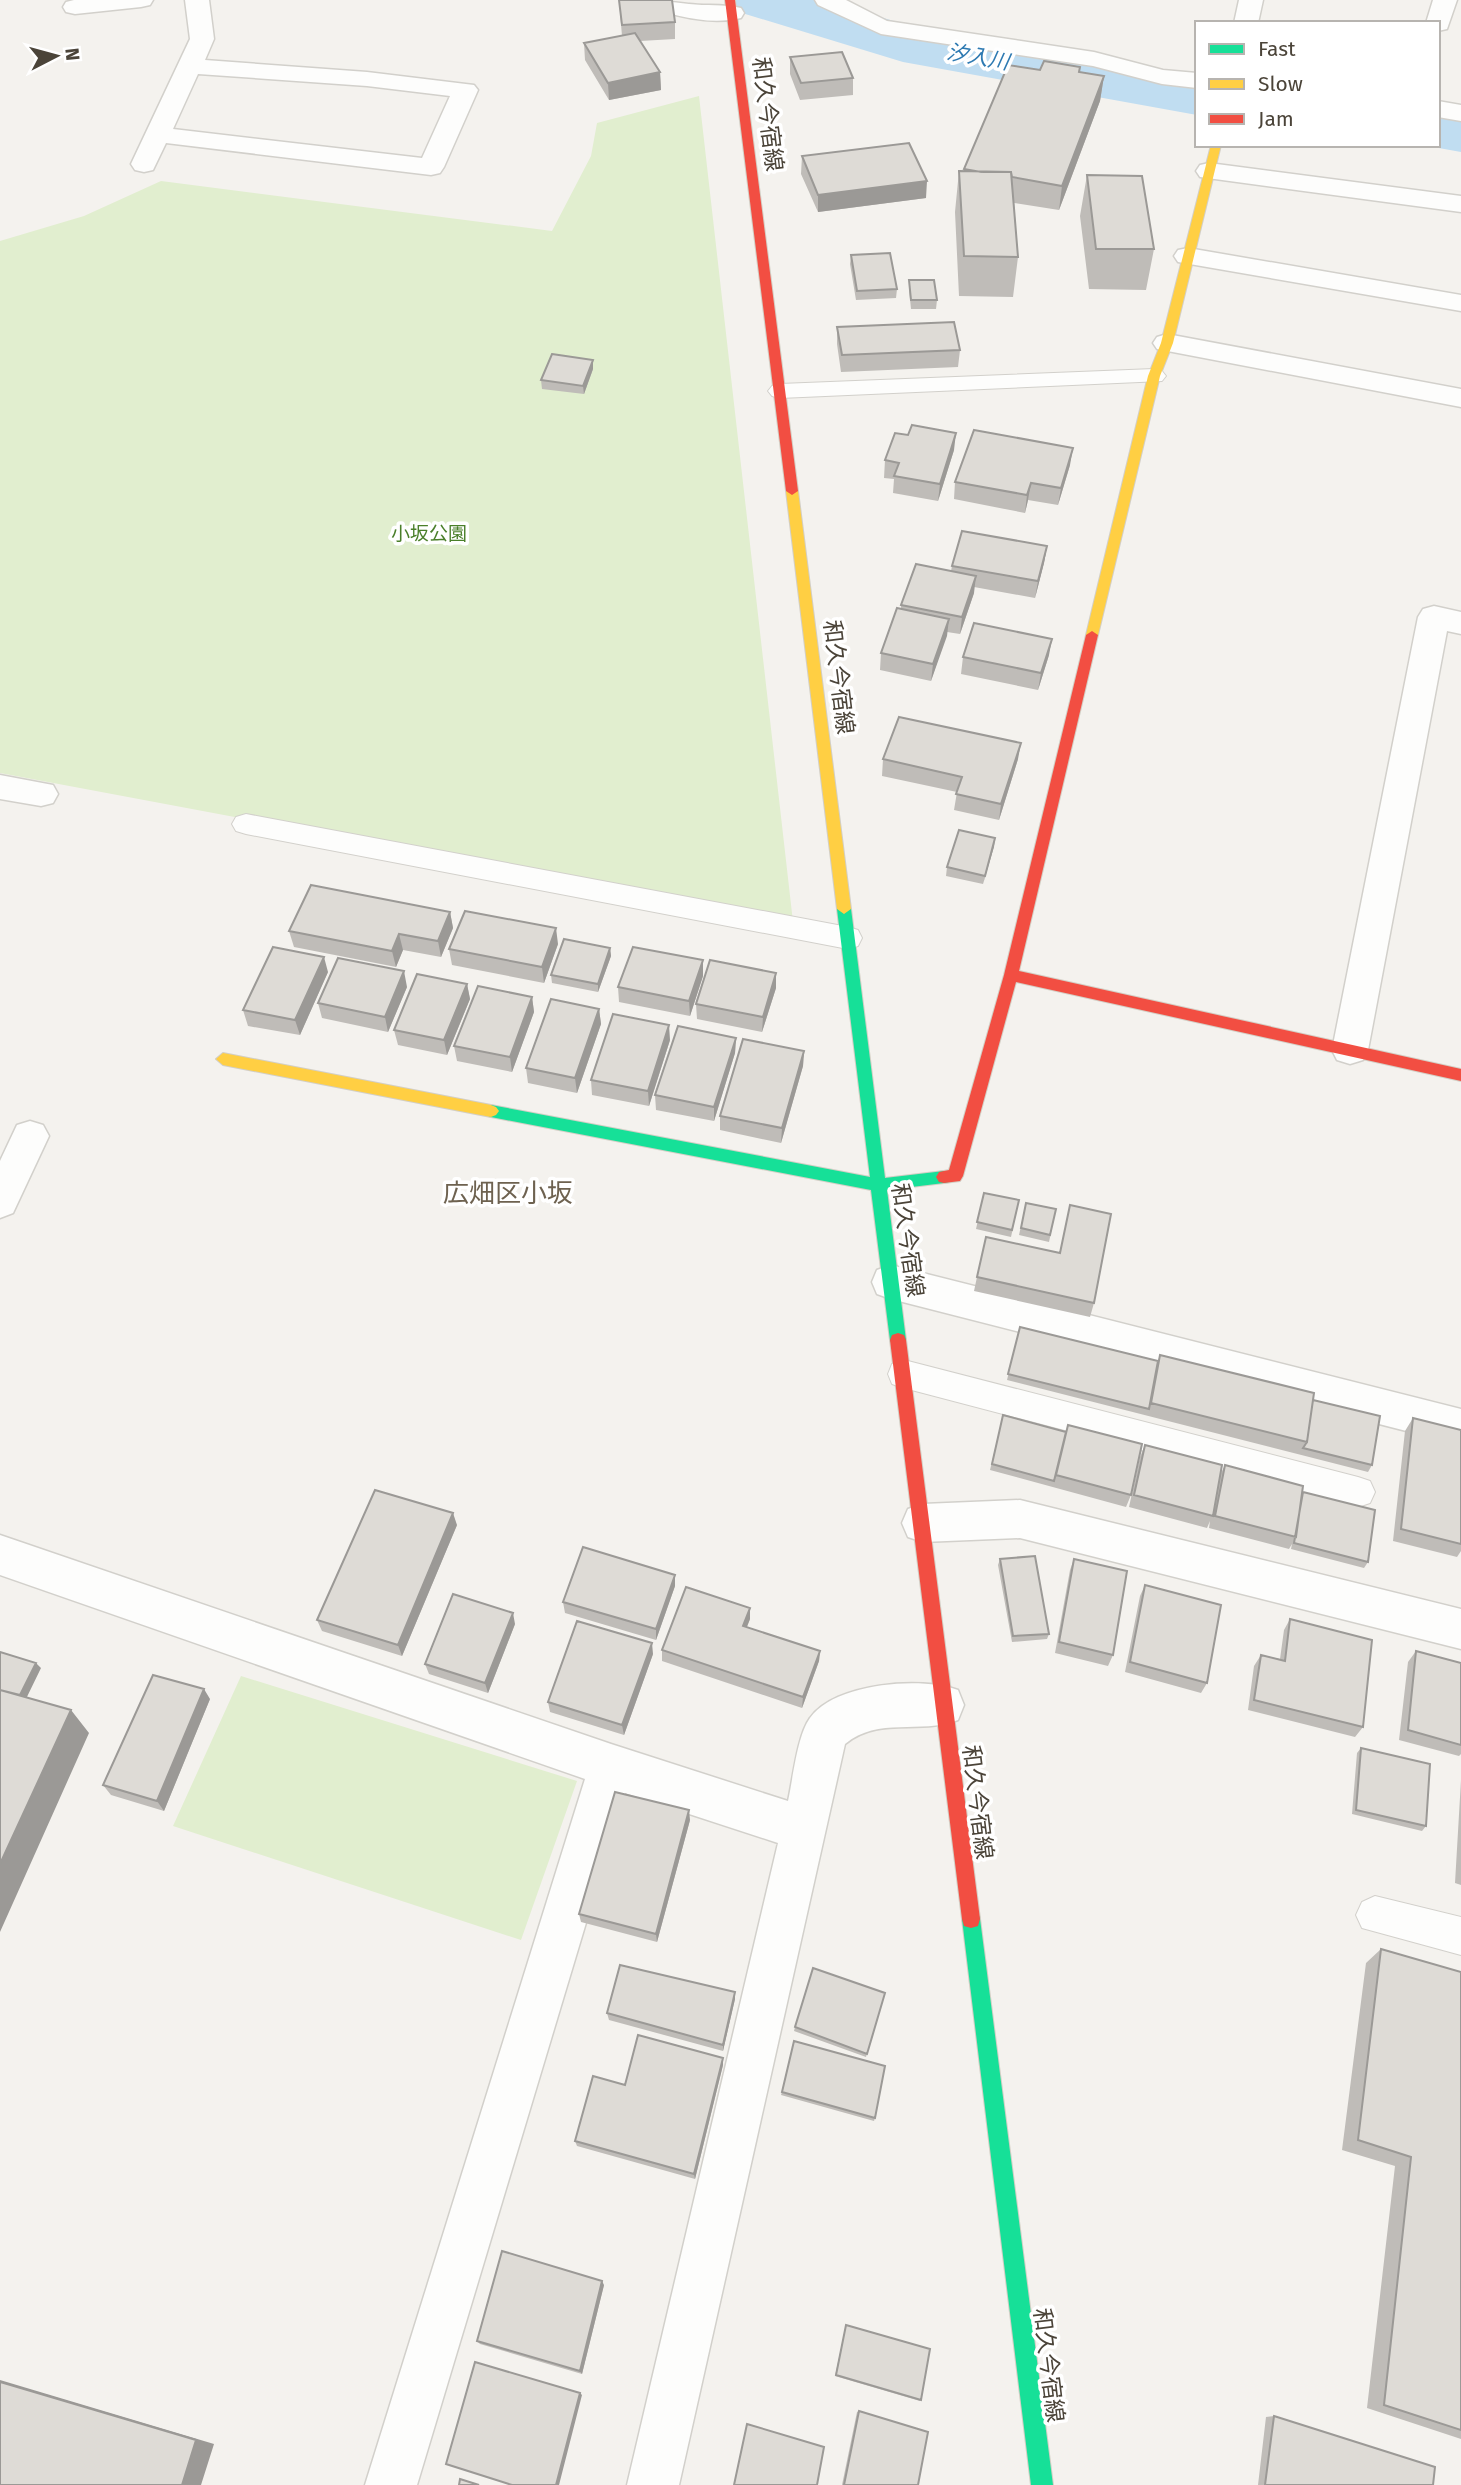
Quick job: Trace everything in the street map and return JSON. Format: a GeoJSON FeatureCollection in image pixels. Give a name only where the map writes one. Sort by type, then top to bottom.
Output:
{"type":"FeatureCollection","features":[{"type":"Feature","properties":{"kind":"main road","name":"和久今宿線"},"geometry":{"type":"LineString","coordinates":[[731,6],[878,1185],[923,1523],[942,1705],[1042,2485]]}},
{"type":"Feature","properties":{"kind":"main road"},"geometry":{"type":"LineString","coordinates":[[223,1059],[878,1185],[955,1176],[1010,975],[1154,376],[1167,343],[1215,147]]}},
{"type":"Feature","properties":{"kind":"main road"},"geometry":{"type":"LineString","coordinates":[[1010,975],[1461,1075]]}},
{"type":"Feature","properties":{"kind":"street"},"geometry":{"type":"LineString","coordinates":[[75,7],[141,0]]}},
{"type":"Feature","properties":{"kind":"street"},"geometry":{"type":"LineString","coordinates":[[145,164],[202,39],[197,0]]}},
{"type":"Feature","properties":{"kind":"street"},"geometry":{"type":"LineString","coordinates":[[650,0],[685,11],[731,6]]}},
{"type":"Feature","properties":{"kind":"street"},"geometry":{"type":"LineString","coordinates":[[1246,21],[1251,0]]}},
{"type":"Feature","properties":{"kind":"street"},"geometry":{"type":"LineString","coordinates":[[1439,21],[1445,0]]}},
{"type":"Feature","properties":{"kind":"street"},"geometry":{"type":"LineString","coordinates":[[832,1],[881,27],[1094,59],[1162,77],[1195,81]]}},
{"type":"Feature","properties":{"kind":"street"},"geometry":{"type":"LineString","coordinates":[[160,135],[431,167],[466,90],[367,79],[190,66]]}},
{"type":"Feature","properties":{"kind":"street"},"geometry":{"type":"LineString","coordinates":[[1440,109],[1461,113]]}},
{"type":"Feature","properties":{"kind":"street"},"geometry":{"type":"LineString","coordinates":[[1209,171],[1461,204]]}},
{"type":"Feature","properties":{"kind":"street"},"geometry":{"type":"LineString","coordinates":[[1188,256],[1461,303]]}},
{"type":"Feature","properties":{"kind":"street"},"geometry":{"type":"LineString","coordinates":[[1167,343],[1461,398]]}},
{"type":"Feature","properties":{"kind":"street"},"geometry":{"type":"LineString","coordinates":[[1350,1050],[1434,617],[1461,623]]}},
{"type":"Feature","properties":{"kind":"street"},"geometry":{"type":"LineString","coordinates":[[0,788],[41,794]]}},
{"type":"Feature","properties":{"kind":"street"},"geometry":{"type":"LineString","coordinates":[[0,1202],[30,1136]]}},
{"type":"Feature","properties":{"kind":"street"},"geometry":{"type":"LineString","coordinates":[[891,1282],[1461,1427]]}},
{"type":"Feature","properties":{"kind":"street"},"geometry":{"type":"LineString","coordinates":[[923,1523],[1020,1519],[1461,1629]]}},
{"type":"Feature","properties":{"kind":"street"},"geometry":{"type":"LineString","coordinates":[[0,1555],[611,1766],[803,1829]]}},
{"type":"Feature","properties":{"kind":"street"},"geometry":{"type":"LineString","coordinates":[[653,2485],[826,1732],[848,1714],[877,1707],[942,1705]]}},
{"type":"Feature","properties":{"kind":"street"},"geometry":{"type":"LineString","coordinates":[[391,2485],[611,1766]]}},
{"type":"Feature","properties":{"kind":"lane"},"geometry":{"type":"LineString","coordinates":[[780,391],[1154,376]]}},
{"type":"Feature","properties":{"kind":"lane"},"geometry":{"type":"LineString","coordinates":[[246,824],[848,938]]}},
{"type":"Feature","properties":{"kind":"lane"},"geometry":{"type":"LineString","coordinates":[[904,1374],[1358,1492]]}},
{"type":"Feature","properties":{"kind":"lane"},"geometry":{"type":"LineString","coordinates":[[1375,1915],[1461,1936]]}},
{"type":"Feature","properties":{"kind":"green space","name":"小坂公園"},"geometry":{"type":"Polygon","coordinates":[[[699,96],[793,922],[0,773],[0,241],[84,216],[161,181],[552,231],[591,156],[597,123],[699,96]]]}},
{"type":"Feature","properties":{"kind":"green space"},"geometry":{"type":"Polygon","coordinates":[[[241,1676],[577,1781],[521,1940],[173,1826],[241,1676]]]}},
{"type":"Feature","properties":{"kind":"building"},"geometry":{"type":"Polygon","coordinates":[[[619,0],[672,0],[675,22],[622,25],[619,0]]]}},
{"type":"Feature","properties":{"kind":"building"},"geometry":{"type":"Polygon","coordinates":[[[635,33],[660,72],[608,83],[584,43],[635,33]]]}},
{"type":"Feature","properties":{"kind":"building"},"geometry":{"type":"Polygon","coordinates":[[[842,52],[853,78],[801,83],[790,57],[842,52]]]}},
{"type":"Feature","properties":{"kind":"building"},"geometry":{"type":"Polygon","coordinates":[[[1044,61],[1080,67],[1079,72],[1104,76],[1062,186],[1012,177],[1011,172],[964,169],[1008,65],[1040,70],[1044,61]]]}},
{"type":"Feature","properties":{"kind":"building"},"geometry":{"type":"Polygon","coordinates":[[[909,143],[927,181],[818,195],[802,156],[909,143]]]}},
{"type":"Feature","properties":{"kind":"building"},"geometry":{"type":"Polygon","coordinates":[[[959,171],[1011,172],[1018,257],[964,256],[959,171]]]}},
{"type":"Feature","properties":{"kind":"building"},"geometry":{"type":"Polygon","coordinates":[[[1087,175],[1142,176],[1154,249],[1096,249],[1087,175]]]}},
{"type":"Feature","properties":{"kind":"building"},"geometry":{"type":"Polygon","coordinates":[[[890,253],[897,289],[857,291],[851,255],[890,253]]]}},
{"type":"Feature","properties":{"kind":"building"},"geometry":{"type":"Polygon","coordinates":[[[909,280],[934,280],[937,300],[911,300],[909,280]]]}},
{"type":"Feature","properties":{"kind":"building"},"geometry":{"type":"Polygon","coordinates":[[[954,322],[960,350],[842,355],[837,327],[954,322]]]}},
{"type":"Feature","properties":{"kind":"building"},"geometry":{"type":"Polygon","coordinates":[[[552,354],[593,360],[583,386],[541,380],[552,354]]]}},
{"type":"Feature","properties":{"kind":"building"},"geometry":{"type":"Polygon","coordinates":[[[912,425],[956,433],[940,484],[894,476],[899,463],[885,460],[895,433],[908,435],[912,425]]]}},
{"type":"Feature","properties":{"kind":"building"},"geometry":{"type":"Polygon","coordinates":[[[974,430],[1073,448],[1061,488],[1031,483],[1027,495],[955,482],[974,430]]]}},
{"type":"Feature","properties":{"kind":"building"},"geometry":{"type":"Polygon","coordinates":[[[962,531],[1047,546],[1038,581],[952,566],[962,531]]]}},
{"type":"Feature","properties":{"kind":"building"},"geometry":{"type":"Polygon","coordinates":[[[916,564],[976,576],[962,617],[901,605],[916,564]]]}},
{"type":"Feature","properties":{"kind":"building"},"geometry":{"type":"Polygon","coordinates":[[[897,608],[949,619],[933,664],[881,653],[897,608]]]}},
{"type":"Feature","properties":{"kind":"building"},"geometry":{"type":"Polygon","coordinates":[[[974,623],[1052,639],[1041,673],[963,657],[974,623]]]}},
{"type":"Feature","properties":{"kind":"building"},"geometry":{"type":"Polygon","coordinates":[[[899,717],[1021,743],[1001,804],[956,794],[962,777],[883,759],[899,717]]]}},
{"type":"Feature","properties":{"kind":"building"},"geometry":{"type":"Polygon","coordinates":[[[959,830],[995,838],[985,876],[947,867],[959,830]]]}},
{"type":"Feature","properties":{"kind":"building"},"geometry":{"type":"Polygon","coordinates":[[[311,885],[450,912],[438,941],[399,934],[392,951],[289,931],[311,885]]]}},
{"type":"Feature","properties":{"kind":"building"},"geometry":{"type":"Polygon","coordinates":[[[465,911],[556,928],[542,967],[449,949],[465,911]]]}},
{"type":"Feature","properties":{"kind":"building"},"geometry":{"type":"Polygon","coordinates":[[[564,939],[610,948],[598,984],[551,975],[564,939]]]}},
{"type":"Feature","properties":{"kind":"building"},"geometry":{"type":"Polygon","coordinates":[[[273,947],[324,957],[295,1020],[243,1010],[273,947]]]}},
{"type":"Feature","properties":{"kind":"building"},"geometry":{"type":"Polygon","coordinates":[[[633,947],[703,960],[689,1001],[618,987],[633,947]]]}},
{"type":"Feature","properties":{"kind":"building"},"geometry":{"type":"Polygon","coordinates":[[[338,958],[404,971],[385,1017],[318,1003],[338,958]]]}},
{"type":"Feature","properties":{"kind":"building"},"geometry":{"type":"Polygon","coordinates":[[[710,960],[776,973],[763,1017],[696,1004],[710,960]]]}},
{"type":"Feature","properties":{"kind":"building"},"geometry":{"type":"Polygon","coordinates":[[[417,974],[467,984],[444,1040],[394,1030],[417,974]]]}},
{"type":"Feature","properties":{"kind":"building"},"geometry":{"type":"Polygon","coordinates":[[[478,986],[532,997],[510,1057],[454,1046],[478,986]]]}},
{"type":"Feature","properties":{"kind":"building"},"geometry":{"type":"Polygon","coordinates":[[[551,999],[599,1009],[575,1078],[526,1068],[551,999]]]}},
{"type":"Feature","properties":{"kind":"building"},"geometry":{"type":"Polygon","coordinates":[[[613,1014],[669,1025],[648,1091],[591,1080],[613,1014]]]}},
{"type":"Feature","properties":{"kind":"building"},"geometry":{"type":"Polygon","coordinates":[[[678,1026],[736,1038],[714,1107],[655,1095],[678,1026]]]}},
{"type":"Feature","properties":{"kind":"building"},"geometry":{"type":"Polygon","coordinates":[[[743,1039],[804,1051],[782,1128],[720,1116],[743,1039]]]}},
{"type":"Feature","properties":{"kind":"building"},"geometry":{"type":"Polygon","coordinates":[[[984,1193],[1019,1200],[1012,1230],[977,1222],[984,1193]]]}},
{"type":"Feature","properties":{"kind":"building"},"geometry":{"type":"Polygon","coordinates":[[[1026,1203],[1056,1209],[1050,1235],[1021,1228],[1026,1203]]]}},
{"type":"Feature","properties":{"kind":"building"},"geometry":{"type":"Polygon","coordinates":[[[1070,1205],[1111,1214],[1094,1303],[977,1277],[986,1237],[1060,1253],[1070,1205]]]}},
{"type":"Feature","properties":{"kind":"building"},"geometry":{"type":"Polygon","coordinates":[[[1020,1327],[1158,1361],[1149,1409],[1008,1374],[1020,1327]]]}},
{"type":"Feature","properties":{"kind":"building"},"geometry":{"type":"Polygon","coordinates":[[[1160,1355],[1314,1393],[1307,1442],[1151,1403],[1160,1355]]]}},
{"type":"Feature","properties":{"kind":"building"},"geometry":{"type":"Polygon","coordinates":[[[1313,1400],[1380,1416],[1372,1465],[1303,1448],[1307,1442],[1313,1400]]]}},
{"type":"Feature","properties":{"kind":"building"},"geometry":{"type":"Polygon","coordinates":[[[1003,1415],[1066,1432],[1054,1481],[992,1464],[1003,1415]]]}},
{"type":"Feature","properties":{"kind":"building"},"geometry":{"type":"Polygon","coordinates":[[[1413,1418],[1461,1430],[1461,1544],[1401,1529],[1413,1418]]]}},
{"type":"Feature","properties":{"kind":"building"},"geometry":{"type":"Polygon","coordinates":[[[1068,1425],[1142,1444],[1131,1495],[1056,1475],[1068,1425]]]}},
{"type":"Feature","properties":{"kind":"building"},"geometry":{"type":"Polygon","coordinates":[[[1145,1445],[1222,1465],[1213,1516],[1134,1495],[1145,1445]]]}},
{"type":"Feature","properties":{"kind":"building"},"geometry":{"type":"Polygon","coordinates":[[[1225,1465],[1303,1486],[1296,1537],[1215,1516],[1225,1465]]]}},
{"type":"Feature","properties":{"kind":"building"},"geometry":{"type":"Polygon","coordinates":[[[375,1490],[453,1513],[398,1645],[317,1620],[375,1490]]]}},
{"type":"Feature","properties":{"kind":"building"},"geometry":{"type":"Polygon","coordinates":[[[1303,1492],[1375,1510],[1368,1562],[1294,1543],[1303,1492]]]}},
{"type":"Feature","properties":{"kind":"building"},"geometry":{"type":"Polygon","coordinates":[[[583,1547],[675,1575],[656,1629],[563,1602],[583,1547]]]}},
{"type":"Feature","properties":{"kind":"building"},"geometry":{"type":"Polygon","coordinates":[[[1035,1556],[1049,1634],[1013,1636],[1000,1559],[1035,1556]]]}},
{"type":"Feature","properties":{"kind":"building"},"geometry":{"type":"Polygon","coordinates":[[[1074,1559],[1127,1571],[1113,1655],[1059,1642],[1074,1559]]]}},
{"type":"Feature","properties":{"kind":"building"},"geometry":{"type":"Polygon","coordinates":[[[1145,1585],[1221,1605],[1207,1683],[1130,1662],[1145,1585]]]}},
{"type":"Feature","properties":{"kind":"building"},"geometry":{"type":"Polygon","coordinates":[[[686,1587],[750,1608],[743,1626],[820,1651],[803,1697],[662,1650],[686,1587]]]}},
{"type":"Feature","properties":{"kind":"building"},"geometry":{"type":"Polygon","coordinates":[[[453,1594],[513,1613],[485,1683],[425,1664],[453,1594]]]}},
{"type":"Feature","properties":{"kind":"building"},"geometry":{"type":"Polygon","coordinates":[[[1290,1619],[1372,1640],[1363,1727],[1254,1700],[1261,1655],[1285,1661],[1290,1619]]]}},
{"type":"Feature","properties":{"kind":"building"},"geometry":{"type":"Polygon","coordinates":[[[577,1621],[652,1643],[622,1725],[548,1702],[577,1621]]]}},
{"type":"Feature","properties":{"kind":"building"},"geometry":{"type":"Polygon","coordinates":[[[1416,1651],[1461,1663],[1461,1745],[1408,1730],[1416,1651]]]}},
{"type":"Feature","properties":{"kind":"building"},"geometry":{"type":"Polygon","coordinates":[[[0,1652],[36,1663],[20,1695],[0,1690],[0,1652]]]}},
{"type":"Feature","properties":{"kind":"building"},"geometry":{"type":"Polygon","coordinates":[[[153,1675],[204,1689],[157,1801],[103,1785],[153,1675]]]}},
{"type":"Feature","properties":{"kind":"building"},"geometry":{"type":"Polygon","coordinates":[[[0,1690],[71,1710],[0,1864],[0,1690]]]}},
{"type":"Feature","properties":{"kind":"building"},"geometry":{"type":"Polygon","coordinates":[[[1361,1748],[1430,1764],[1426,1826],[1356,1810],[1361,1748]]]}},
{"type":"Feature","properties":{"kind":"building"},"geometry":{"type":"Polygon","coordinates":[[[615,1792],[689,1810],[656,1934],[579,1914],[615,1792]]]}},
{"type":"Feature","properties":{"kind":"building"},"geometry":{"type":"Polygon","coordinates":[[[1381,1949],[1461,1972],[1461,2430],[1384,2405],[1411,2157],[1358,2140],[1381,1949]]]}},
{"type":"Feature","properties":{"kind":"building"},"geometry":{"type":"Polygon","coordinates":[[[620,1965],[735,1992],[723,2045],[607,2013],[620,1965]]]}},
{"type":"Feature","properties":{"kind":"building"},"geometry":{"type":"Polygon","coordinates":[[[813,1968],[885,1993],[867,2054],[795,2027],[813,1968]]]}},
{"type":"Feature","properties":{"kind":"building"},"geometry":{"type":"Polygon","coordinates":[[[638,2035],[723,2058],[694,2174],[575,2141],[593,2076],[625,2085],[638,2035]]]}},
{"type":"Feature","properties":{"kind":"building"},"geometry":{"type":"Polygon","coordinates":[[[794,2041],[885,2066],[875,2118],[782,2092],[794,2041]]]}},
{"type":"Feature","properties":{"kind":"building"},"geometry":{"type":"Polygon","coordinates":[[[502,2251],[602,2281],[580,2371],[477,2341],[502,2251]]]}},
{"type":"Feature","properties":{"kind":"building"},"geometry":{"type":"Polygon","coordinates":[[[846,2325],[930,2349],[921,2400],[836,2375],[846,2325]]]}},
{"type":"Feature","properties":{"kind":"building"},"geometry":{"type":"Polygon","coordinates":[[[475,2362],[580,2393],[556,2485],[512,2485],[446,2464],[475,2362]]]}},
{"type":"Feature","properties":{"kind":"building"},"geometry":{"type":"Polygon","coordinates":[[[0,2382],[196,2440],[182,2485],[0,2485],[0,2382]]]}},
{"type":"Feature","properties":{"kind":"building"},"geometry":{"type":"Polygon","coordinates":[[[859,2411],[928,2432],[918,2485],[844,2485],[859,2411]]]}},
{"type":"Feature","properties":{"kind":"building"},"geometry":{"type":"Polygon","coordinates":[[[1274,2416],[1435,2467],[1433,2485],[1265,2485],[1274,2416]]]}},
{"type":"Feature","properties":{"kind":"building"},"geometry":{"type":"Polygon","coordinates":[[[747,2424],[824,2447],[817,2485],[734,2485],[747,2424]]]}},
{"type":"Feature","properties":{"kind":"building"},"geometry":{"type":"Polygon","coordinates":[[[460,2479],[479,2485],[459,2485],[460,2479]]]}},
{"type":"Feature","properties":{"kind":"waterway","name":"汐入川"},"geometry":{"type":"LineString","coordinates":[[763,0],[903,44],[1195,96]]}},
{"type":"Feature","properties":{"kind":"waterway","name":"汐入川"},"geometry":{"type":"LineString","coordinates":[[1440,130],[1461,133]]}},
{"type":"Feature","properties":{"kind":"traffic: fast"},"geometry":{"type":"LineString","coordinates":[[844,909],[898,1340]]}},
{"type":"Feature","properties":{"kind":"traffic: fast"},"geometry":{"type":"LineString","coordinates":[[491,1111],[878,1185],[944,1177]]}},
{"type":"Feature","properties":{"kind":"traffic: fast"},"geometry":{"type":"LineString","coordinates":[[971,1919],[1042,2485]]}},
{"type":"Feature","properties":{"kind":"traffic: slow"},"geometry":{"type":"LineString","coordinates":[[1092,635],[1154,376],[1167,343],[1216,147]]}},
{"type":"Feature","properties":{"kind":"traffic: slow"},"geometry":{"type":"LineString","coordinates":[[792,491],[844,909]]}},
{"type":"Feature","properties":{"kind":"traffic: slow"},"geometry":{"type":"LineString","coordinates":[[223,1059],[491,1111]]}},
{"type":"Feature","properties":{"kind":"traffic: jam"},"geometry":{"type":"LineString","coordinates":[[730,0],[792,491]]}},
{"type":"Feature","properties":{"kind":"traffic: jam"},"geometry":{"type":"LineString","coordinates":[[944,1177],[955,1176],[1011,975],[1092,635]]}},
{"type":"Feature","properties":{"kind":"traffic: jam"},"geometry":{"type":"LineString","coordinates":[[1011,975],[1461,1075]]}},
{"type":"Feature","properties":{"kind":"traffic: jam"},"geometry":{"type":"LineString","coordinates":[[898,1340],[971,1919]]}},
{"type":"Feature","properties":{"kind":"district","name":"広畑区小坂"},"geometry":{"type":"Point","coordinates":[508,1193]}}]}
